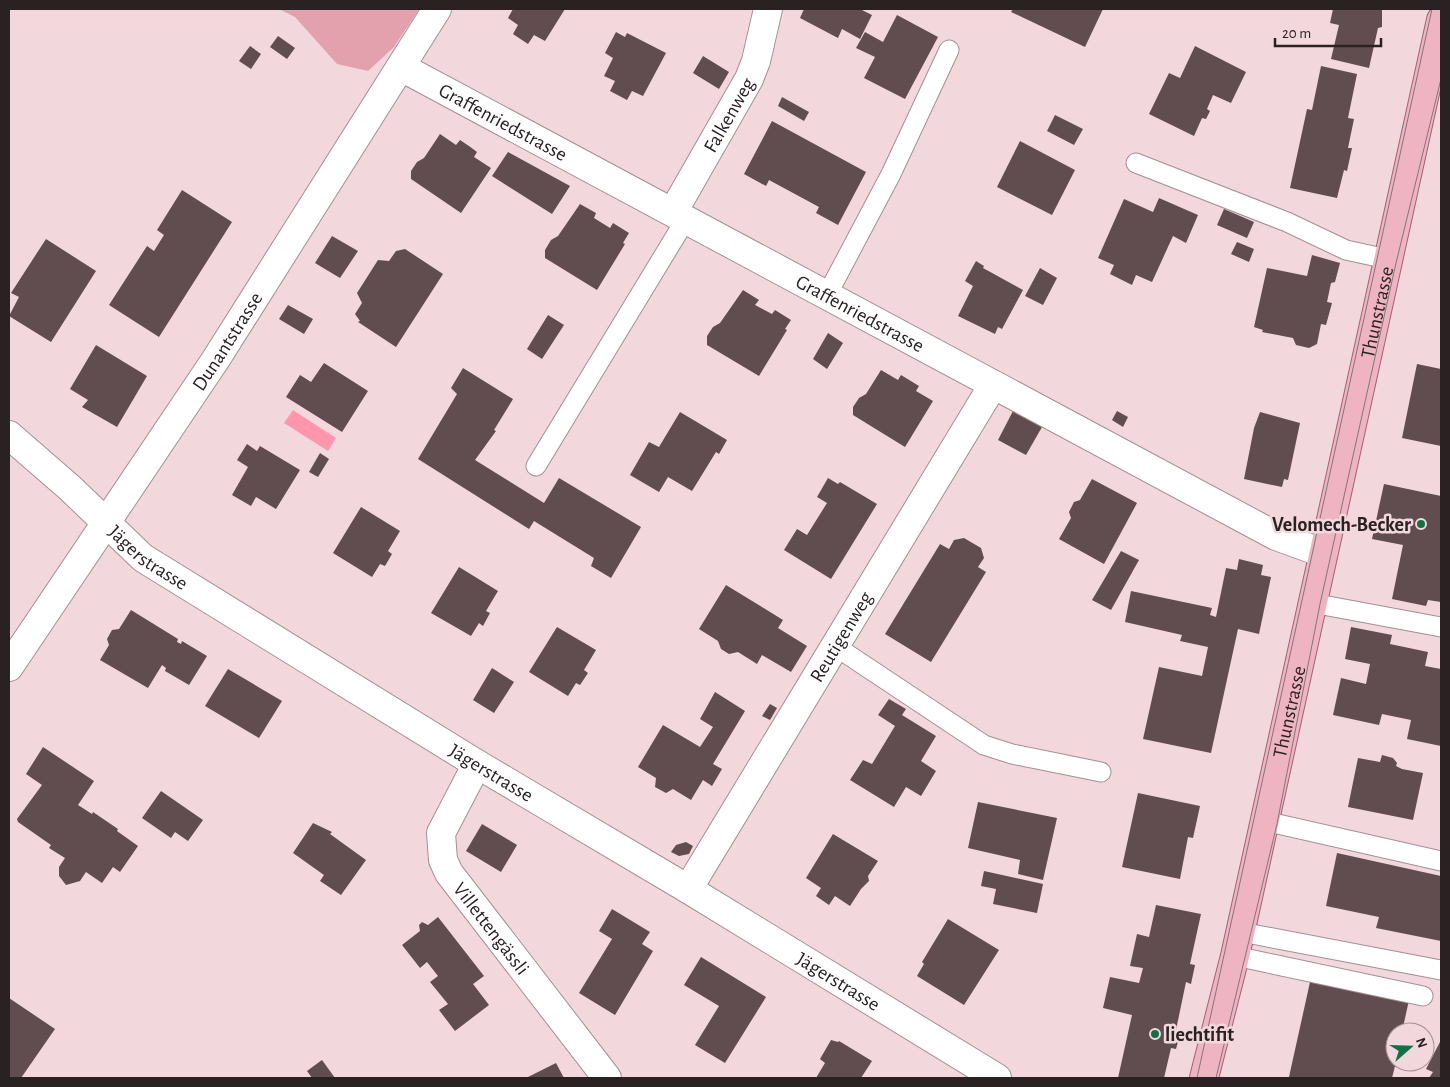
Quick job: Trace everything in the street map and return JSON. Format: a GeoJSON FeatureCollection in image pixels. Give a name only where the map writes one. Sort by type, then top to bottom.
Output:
{"type":"FeatureCollection","features":[{"type":"Feature","properties":{"kind":"main road","name":"Thunstrasse"},"geometry":{"type":"LineString","coordinates":[[1204,1078],[1238,944],[1322,553],[1441,20]]}},
{"type":"Feature","properties":{"kind":"street","name":"Dunantstrasse"},"geometry":{"type":"LineString","coordinates":[[9,667],[221,350],[437,9]]}},
{"type":"Feature","properties":{"kind":"street","name":"Falkenweg"},"geometry":{"type":"LineString","coordinates":[[679,216],[749,79],[756,61],[768,9]]}},
{"type":"Feature","properties":{"kind":"street","name":"Graffenriedstrasse"},"geometry":{"type":"LineString","coordinates":[[401,67],[1276,536],[1322,553]]}},
{"type":"Feature","properties":{"kind":"street","name":"Reutigenweg"},"geometry":{"type":"LineString","coordinates":[[688,889],[993,385]]}},
{"type":"Feature","properties":{"kind":"street","name":"Jägerstrasse"},"geometry":{"type":"LineString","coordinates":[[9,435],[142,558],[477,764],[688,889],[997,1078]]}},
{"type":"Feature","properties":{"kind":"street","name":"Villettengässli"},"geometry":{"type":"LineString","coordinates":[[477,764],[441,832],[443,860],[449,873],[606,1078]]}},
{"type":"Feature","properties":{"kind":"lane"},"geometry":{"type":"LineString","coordinates":[[827,295],[891,174],[949,50]]}},
{"type":"Feature","properties":{"kind":"lane"},"geometry":{"type":"LineString","coordinates":[[1136,163],[1287,222],[1346,250],[1387,259]]}},
{"type":"Feature","properties":{"kind":"lane"},"geometry":{"type":"LineString","coordinates":[[536,466],[679,216]]}},
{"type":"Feature","properties":{"kind":"lane"},"geometry":{"type":"LineString","coordinates":[[1312,603],[1441,627]]}},
{"type":"Feature","properties":{"kind":"lane"},"geometry":{"type":"LineString","coordinates":[[836,646],[984,744],[1012,754],[1101,772]]}},
{"type":"Feature","properties":{"kind":"lane"},"geometry":{"type":"LineString","coordinates":[[1264,821],[1441,861]]}},
{"type":"Feature","properties":{"kind":"lane"},"geometry":{"type":"LineString","coordinates":[[1238,944],[1441,970]]}},
{"type":"Feature","properties":{"kind":"lane"},"geometry":{"type":"LineString","coordinates":[[1238,944],[1423,996]]}},
{"type":"Feature","properties":{"kind":"shaded area"},"geometry":{"type":"Polygon","coordinates":[[[279,9],[419,9],[394,47],[368,71],[337,64],[295,17],[279,9]]]}},
{"type":"Feature","properties":{"kind":"shaded area"},"geometry":{"type":"Polygon","coordinates":[[[293,410],[336,438],[328,451],[284,423],[293,410]]]}},
{"type":"Feature","properties":{"kind":"building"},"geometry":{"type":"Polygon","coordinates":[[[513,9],[565,9],[545,41],[534,35],[528,44],[513,34],[518,25],[508,18],[513,9]]]}},
{"type":"Feature","properties":{"kind":"building"},"geometry":{"type":"Polygon","coordinates":[[[804,9],[860,9],[872,15],[860,39],[842,29],[838,38],[800,18],[804,9]]]}},
{"type":"Feature","properties":{"kind":"building"},"geometry":{"type":"Polygon","coordinates":[[[1013,9],[1103,9],[1085,47],[1011,12],[1013,9]]]}},
{"type":"Feature","properties":{"kind":"building"},"geometry":{"type":"Polygon","coordinates":[[[1333,9],[1382,9],[1382,27],[1378,28],[1369,68],[1331,59],[1339,25],[1330,23],[1333,9]]]}},
{"type":"Feature","properties":{"kind":"building"},"geometry":{"type":"Polygon","coordinates":[[[897,15],[938,37],[905,99],[864,78],[875,57],[856,48],[865,32],[883,42],[897,15]]]}},
{"type":"Feature","properties":{"kind":"building"},"geometry":{"type":"Polygon","coordinates":[[[616,32],[625,37],[627,33],[666,53],[643,96],[632,91],[627,100],[610,91],[615,81],[604,76],[613,58],[605,53],[616,32]]]}},
{"type":"Feature","properties":{"kind":"building"},"geometry":{"type":"Polygon","coordinates":[[[278,36],[295,48],[287,59],[270,47],[278,36]]]}},
{"type":"Feature","properties":{"kind":"building"},"geometry":{"type":"Polygon","coordinates":[[[250,46],[261,54],[251,69],[239,61],[250,46]]]}},
{"type":"Feature","properties":{"kind":"building"},"geometry":{"type":"Polygon","coordinates":[[[1195,46],[1246,72],[1231,103],[1213,95],[1207,109],[1210,111],[1206,119],[1202,118],[1194,136],[1149,114],[1169,73],[1180,78],[1195,46]]]}},
{"type":"Feature","properties":{"kind":"building"},"geometry":{"type":"Polygon","coordinates":[[[703,56],[729,72],[719,89],[693,73],[703,56]]]}},
{"type":"Feature","properties":{"kind":"building"},"geometry":{"type":"Polygon","coordinates":[[[1321,66],[1357,74],[1348,118],[1354,119],[1348,148],[1352,148],[1347,171],[1344,170],[1337,198],[1290,188],[1307,109],[1312,110],[1321,66]]]}},
{"type":"Feature","properties":{"kind":"building"},"geometry":{"type":"Polygon","coordinates":[[[782,97],[809,112],[804,121],[778,106],[782,97]]]}},
{"type":"Feature","properties":{"kind":"building"},"geometry":{"type":"Polygon","coordinates":[[[1055,115],[1083,129],[1074,145],[1047,131],[1055,115]]]}},
{"type":"Feature","properties":{"kind":"building"},"geometry":{"type":"Polygon","coordinates":[[[772,121],[866,172],[838,225],[816,213],[819,207],[769,180],[766,186],[744,174],[772,121]]]}},
{"type":"Feature","properties":{"kind":"building"},"geometry":{"type":"Polygon","coordinates":[[[440,134],[456,145],[460,140],[477,152],[474,157],[491,168],[461,213],[411,179],[411,171],[417,162],[424,158],[440,134]]]}},
{"type":"Feature","properties":{"kind":"building"},"geometry":{"type":"Polygon","coordinates":[[[1020,141],[1075,170],[1052,215],[997,187],[1020,141]]]}},
{"type":"Feature","properties":{"kind":"building"},"geometry":{"type":"Polygon","coordinates":[[[508,152],[570,186],[552,214],[492,176],[508,152]]]}},
{"type":"Feature","properties":{"kind":"building"},"geometry":{"type":"Polygon","coordinates":[[[182,190],[232,222],[159,337],[109,305],[147,246],[154,251],[164,235],[157,230],[182,190]]]}},
{"type":"Feature","properties":{"kind":"building"},"geometry":{"type":"Polygon","coordinates":[[[1159,198],[1198,215],[1186,243],[1173,236],[1152,282],[1136,275],[1132,285],[1110,274],[1114,265],[1098,258],[1124,199],[1153,212],[1159,198]]]}},
{"type":"Feature","properties":{"kind":"building"},"geometry":{"type":"Polygon","coordinates":[[[580,204],[596,213],[594,218],[610,228],[613,223],[629,233],[623,243],[625,244],[597,290],[545,258],[545,250],[551,240],[558,236],[580,204]]]}},
{"type":"Feature","properties":{"kind":"building"},"geometry":{"type":"Polygon","coordinates":[[[1224,209],[1254,222],[1247,238],[1217,225],[1224,209]]]}},
{"type":"Feature","properties":{"kind":"building"},"geometry":{"type":"Polygon","coordinates":[[[332,236],[358,251],[340,278],[315,263],[332,236]]]}},
{"type":"Feature","properties":{"kind":"building"},"geometry":{"type":"Polygon","coordinates":[[[46,239],[96,271],[51,342],[9,316],[19,297],[11,293],[46,239]]]}},
{"type":"Feature","properties":{"kind":"building"},"geometry":{"type":"Polygon","coordinates":[[[1237,242],[1254,249],[1249,262],[1231,254],[1237,242]]]}},
{"type":"Feature","properties":{"kind":"building"},"geometry":{"type":"Polygon","coordinates":[[[405,249],[443,274],[396,347],[358,322],[360,321],[355,314],[362,303],[357,293],[378,260],[389,261],[396,251],[405,249]]]}},
{"type":"Feature","properties":{"kind":"building"},"geometry":{"type":"Polygon","coordinates":[[[1312,255],[1340,263],[1335,282],[1331,283],[1327,302],[1332,303],[1326,325],[1321,324],[1317,344],[1309,348],[1296,345],[1293,338],[1262,332],[1263,330],[1254,327],[1267,268],[1307,276],[1312,255]]]}},
{"type":"Feature","properties":{"kind":"building"},"geometry":{"type":"Polygon","coordinates":[[[976,261],[984,266],[983,268],[1023,290],[1002,329],[998,327],[995,334],[958,316],[973,286],[965,281],[976,261]]]}},
{"type":"Feature","properties":{"kind":"building"},"geometry":{"type":"Polygon","coordinates":[[[1040,268],[1057,278],[1043,305],[1025,296],[1040,268]]]}},
{"type":"Feature","properties":{"kind":"building"},"geometry":{"type":"Polygon","coordinates":[[[743,290],[759,300],[755,305],[772,314],[775,310],[791,320],[759,376],[707,345],[707,336],[713,327],[720,323],[743,290]]]}},
{"type":"Feature","properties":{"kind":"building"},"geometry":{"type":"Polygon","coordinates":[[[288,305],[313,319],[304,334],[279,319],[288,305]]]}},
{"type":"Feature","properties":{"kind":"building"},"geometry":{"type":"Polygon","coordinates":[[[548,315],[564,325],[542,359],[527,349],[548,315]]]}},
{"type":"Feature","properties":{"kind":"building"},"geometry":{"type":"Polygon","coordinates":[[[828,333],[843,343],[827,369],[813,359],[828,333]]]}},
{"type":"Feature","properties":{"kind":"building"},"geometry":{"type":"Polygon","coordinates":[[[96,345],[147,376],[117,427],[82,407],[88,400],[70,389],[96,345]]]}},
{"type":"Feature","properties":{"kind":"building"},"geometry":{"type":"Polygon","coordinates":[[[324,363],[368,391],[342,432],[286,397],[300,375],[311,382],[324,363]]]}},
{"type":"Feature","properties":{"kind":"building"},"geometry":{"type":"Polygon","coordinates":[[[1417,364],[1441,369],[1441,446],[1402,438],[1417,364]]]}},
{"type":"Feature","properties":{"kind":"building"},"geometry":{"type":"Polygon","coordinates":[[[463,368],[513,399],[494,430],[496,431],[475,460],[544,503],[559,478],[641,527],[611,578],[591,566],[594,558],[534,521],[529,529],[418,459],[457,394],[451,388],[463,368]]]}},
{"type":"Feature","properties":{"kind":"building"},"geometry":{"type":"Polygon","coordinates":[[[881,370],[898,380],[901,375],[919,386],[916,391],[933,401],[905,447],[853,415],[853,407],[859,398],[866,394],[881,370]]]}},
{"type":"Feature","properties":{"kind":"building"},"geometry":{"type":"Polygon","coordinates":[[[1013,411],[1042,427],[1026,455],[998,440],[1013,411]]]}},
{"type":"Feature","properties":{"kind":"building"},"geometry":{"type":"Polygon","coordinates":[[[1117,411],[1128,417],[1123,427],[1112,420],[1117,411]]]}},
{"type":"Feature","properties":{"kind":"building"},"geometry":{"type":"Polygon","coordinates":[[[680,412],[727,440],[719,454],[716,452],[692,491],[668,477],[659,492],[630,475],[649,442],[659,447],[680,412]]]}},
{"type":"Feature","properties":{"kind":"building"},"geometry":{"type":"Polygon","coordinates":[[[1260,412],[1300,423],[1288,480],[1284,479],[1282,487],[1244,479],[1254,428],[1260,412]]]}},
{"type":"Feature","properties":{"kind":"building"},"geometry":{"type":"Polygon","coordinates":[[[247,444],[257,451],[260,446],[300,470],[276,509],[256,497],[251,506],[232,495],[248,467],[237,460],[247,444]]]}},
{"type":"Feature","properties":{"kind":"building"},"geometry":{"type":"Polygon","coordinates":[[[320,453],[329,459],[318,477],[309,472],[320,453]]]}},
{"type":"Feature","properties":{"kind":"building"},"geometry":{"type":"Polygon","coordinates":[[[828,478],[838,484],[840,482],[877,504],[831,579],[784,550],[797,529],[807,535],[827,503],[817,497],[828,478]]]}},
{"type":"Feature","properties":{"kind":"building"},"geometry":{"type":"Polygon","coordinates":[[[1092,479],[1137,503],[1104,564],[1059,539],[1071,518],[1069,512],[1074,502],[1080,500],[1092,479]]]}},
{"type":"Feature","properties":{"kind":"building"},"geometry":{"type":"Polygon","coordinates":[[[1384,484],[1441,496],[1441,602],[1428,600],[1426,606],[1392,599],[1403,545],[1372,539],[1384,484]]]}},
{"type":"Feature","properties":{"kind":"building"},"geometry":{"type":"Polygon","coordinates":[[[361,507],[400,531],[388,551],[392,554],[385,566],[380,564],[372,577],[333,553],[361,507]]]}},
{"type":"Feature","properties":{"kind":"building"},"geometry":{"type":"Polygon","coordinates":[[[964,538],[981,548],[984,558],[978,567],[986,572],[931,662],[885,634],[940,544],[949,549],[954,540],[964,538]]]}},
{"type":"Feature","properties":{"kind":"building"},"geometry":{"type":"Polygon","coordinates":[[[1121,551],[1139,560],[1111,610],[1092,600],[1121,551]]]}},
{"type":"Feature","properties":{"kind":"building"},"geometry":{"type":"Polygon","coordinates":[[[1239,559],[1263,565],[1261,575],[1271,577],[1259,634],[1238,629],[1211,753],[1143,739],[1159,667],[1202,676],[1208,647],[1180,641],[1182,635],[1125,622],[1131,591],[1212,608],[1210,615],[1216,617],[1226,568],[1237,570],[1239,559]]]}},
{"type":"Feature","properties":{"kind":"building"},"geometry":{"type":"Polygon","coordinates":[[[459,567],[498,591],[486,611],[490,613],[483,626],[479,623],[471,636],[431,613],[459,567]]]}},
{"type":"Feature","properties":{"kind":"building"},"geometry":{"type":"Polygon","coordinates":[[[726,585],[783,620],[778,628],[807,646],[791,672],[762,655],[757,664],[738,652],[729,654],[721,649],[718,641],[699,629],[726,585]]]}},
{"type":"Feature","properties":{"kind":"building"},"geometry":{"type":"Polygon","coordinates":[[[131,610],[178,639],[177,642],[181,644],[182,641],[207,656],[189,685],[165,671],[166,668],[162,665],[148,688],[100,660],[109,645],[107,639],[112,630],[119,629],[131,610]]]}},
{"type":"Feature","properties":{"kind":"building"},"geometry":{"type":"Polygon","coordinates":[[[557,627],[596,650],[584,670],[588,673],[580,685],[576,683],[568,696],[529,672],[557,627]]]}},
{"type":"Feature","properties":{"kind":"building"},"geometry":{"type":"Polygon","coordinates":[[[1351,627],[1392,635],[1390,644],[1428,652],[1425,666],[1441,669],[1441,746],[1407,739],[1411,720],[1382,714],[1379,725],[1333,715],[1341,678],[1366,684],[1370,664],[1345,659],[1351,627]]]}},
{"type":"Feature","properties":{"kind":"building"},"geometry":{"type":"Polygon","coordinates":[[[492,668],[514,682],[494,713],[473,700],[492,668]]]}},
{"type":"Feature","properties":{"kind":"building"},"geometry":{"type":"Polygon","coordinates":[[[228,669],[282,701],[259,738],[205,706],[228,669]]]}},
{"type":"Feature","properties":{"kind":"building"},"geometry":{"type":"Polygon","coordinates":[[[715,692],[745,711],[713,764],[722,769],[712,786],[703,780],[691,800],[673,789],[666,793],[655,787],[656,778],[638,767],[663,725],[700,747],[713,727],[700,719],[715,692]]]}},
{"type":"Feature","properties":{"kind":"building"},"geometry":{"type":"Polygon","coordinates":[[[889,699],[906,709],[902,715],[936,736],[921,761],[936,771],[921,796],[906,787],[894,807],[850,780],[863,760],[872,764],[895,726],[878,715],[889,699]]]}},
{"type":"Feature","properties":{"kind":"building"},"geometry":{"type":"Polygon","coordinates":[[[770,704],[777,708],[770,720],[762,716],[770,704]]]}},
{"type":"Feature","properties":{"kind":"building"},"geometry":{"type":"Polygon","coordinates":[[[43,747],[94,781],[78,805],[92,814],[93,812],[118,829],[117,831],[138,846],[120,872],[113,867],[102,883],[86,872],[80,881],[66,885],[59,876],[59,867],[65,858],[49,848],[51,845],[18,822],[17,819],[42,785],[26,774],[43,747]]]}},
{"type":"Feature","properties":{"kind":"building"},"geometry":{"type":"Polygon","coordinates":[[[1382,755],[1393,758],[1397,763],[1396,766],[1402,769],[1423,773],[1413,820],[1348,807],[1358,758],[1380,762],[1382,755]]]}},
{"type":"Feature","properties":{"kind":"building"},"geometry":{"type":"Polygon","coordinates":[[[161,791],[203,820],[188,841],[175,832],[171,838],[142,818],[161,791]]]}},
{"type":"Feature","properties":{"kind":"building"},"geometry":{"type":"Polygon","coordinates":[[[1138,793],[1200,806],[1193,838],[1188,837],[1180,879],[1122,867],[1138,793]]]}},
{"type":"Feature","properties":{"kind":"building"},"geometry":{"type":"Polygon","coordinates":[[[978,802],[1057,818],[1043,880],[1018,874],[1020,860],[968,848],[978,802]]]}},
{"type":"Feature","properties":{"kind":"building"},"geometry":{"type":"Polygon","coordinates":[[[313,823],[332,832],[330,834],[366,860],[341,895],[320,881],[324,875],[293,853],[313,823]]]}},
{"type":"Feature","properties":{"kind":"building"},"geometry":{"type":"Polygon","coordinates":[[[482,824],[517,845],[501,872],[466,851],[482,824]]]}},
{"type":"Feature","properties":{"kind":"building"},"geometry":{"type":"Polygon","coordinates":[[[833,834],[878,861],[868,876],[869,881],[861,889],[850,906],[835,896],[829,905],[816,896],[821,888],[806,878],[833,834]]]}},
{"type":"Feature","properties":{"kind":"building"},"geometry":{"type":"Polygon","coordinates":[[[686,842],[693,846],[689,854],[679,856],[671,852],[676,845],[686,842]]]}},
{"type":"Feature","properties":{"kind":"building"},"geometry":{"type":"Polygon","coordinates":[[[1337,853],[1441,876],[1441,941],[1376,928],[1379,917],[1326,906],[1337,853]]]}},
{"type":"Feature","properties":{"kind":"building"},"geometry":{"type":"Polygon","coordinates":[[[984,871],[1043,884],[1037,913],[993,904],[996,889],[981,886],[984,871]]]}},
{"type":"Feature","properties":{"kind":"building"},"geometry":{"type":"Polygon","coordinates":[[[1156,905],[1201,914],[1190,964],[1195,965],[1191,984],[1186,982],[1176,1030],[1181,1031],[1176,1049],[1171,1048],[1164,1078],[1118,1078],[1132,1015],[1103,1008],[1110,977],[1139,983],[1143,968],[1130,966],[1137,934],[1149,937],[1156,905]]]}},
{"type":"Feature","properties":{"kind":"building"},"geometry":{"type":"Polygon","coordinates":[[[612,909],[650,932],[642,944],[653,951],[615,1015],[579,993],[612,939],[599,931],[612,909]]]}},
{"type":"Feature","properties":{"kind":"building"},"geometry":{"type":"Polygon","coordinates":[[[438,917],[484,976],[473,984],[489,1005],[455,1031],[439,1010],[448,1004],[430,982],[438,976],[427,962],[420,968],[402,945],[420,931],[419,925],[422,922],[428,925],[438,917]]]}},
{"type":"Feature","properties":{"kind":"building"},"geometry":{"type":"Polygon","coordinates":[[[948,919],[999,950],[964,1005],[917,976],[924,964],[922,962],[948,919]]]}},
{"type":"Feature","properties":{"kind":"building"},"geometry":{"type":"Polygon","coordinates":[[[701,957],[766,997],[725,1063],[695,1045],[719,1006],[684,985],[701,957]]]}},
{"type":"Feature","properties":{"kind":"building"},"geometry":{"type":"Polygon","coordinates":[[[1312,973],[1409,1000],[1404,1022],[1385,1022],[1385,1072],[1394,1072],[1392,1078],[1289,1077],[1312,973]]]}},
{"type":"Feature","properties":{"kind":"building"},"geometry":{"type":"Polygon","coordinates":[[[9,998],[55,1029],[21,1078],[9,1078],[9,998]]]}},
{"type":"Feature","properties":{"kind":"building"},"geometry":{"type":"Polygon","coordinates":[[[831,1040],[839,1041],[872,1061],[861,1078],[816,1078],[825,1063],[820,1059],[831,1040]]]}},
{"type":"Feature","properties":{"kind":"building"},"geometry":{"type":"Polygon","coordinates":[[[1441,1040],[1441,1078],[1429,1078],[1435,1072],[1435,1052],[1441,1040]]]}},
{"type":"Feature","properties":{"kind":"building"},"geometry":{"type":"Polygon","coordinates":[[[322,1060],[335,1078],[312,1078],[307,1071],[322,1060]]]}},
{"type":"Feature","properties":{"kind":"building"},"geometry":{"type":"Polygon","coordinates":[[[556,1063],[564,1078],[526,1078],[556,1063]]]}},
{"type":"Feature","properties":{"kind":"tram line"},"geometry":{"type":"LineString","coordinates":[[1197,1078],[1432,9]]}},
{"type":"Feature","properties":{"kind":"tram line"},"geometry":{"type":"LineString","coordinates":[[1216,1078],[1277,824],[1320,604],[1396,263],[1441,79]]}},
{"type":"Feature","properties":{"kind":"place","name":"Velomech-Becker"},"geometry":{"type":"Point","coordinates":[1421,524]}},
{"type":"Feature","properties":{"kind":"place","name":"liechtifit"},"geometry":{"type":"Point","coordinates":[1155,1034]}}]}
